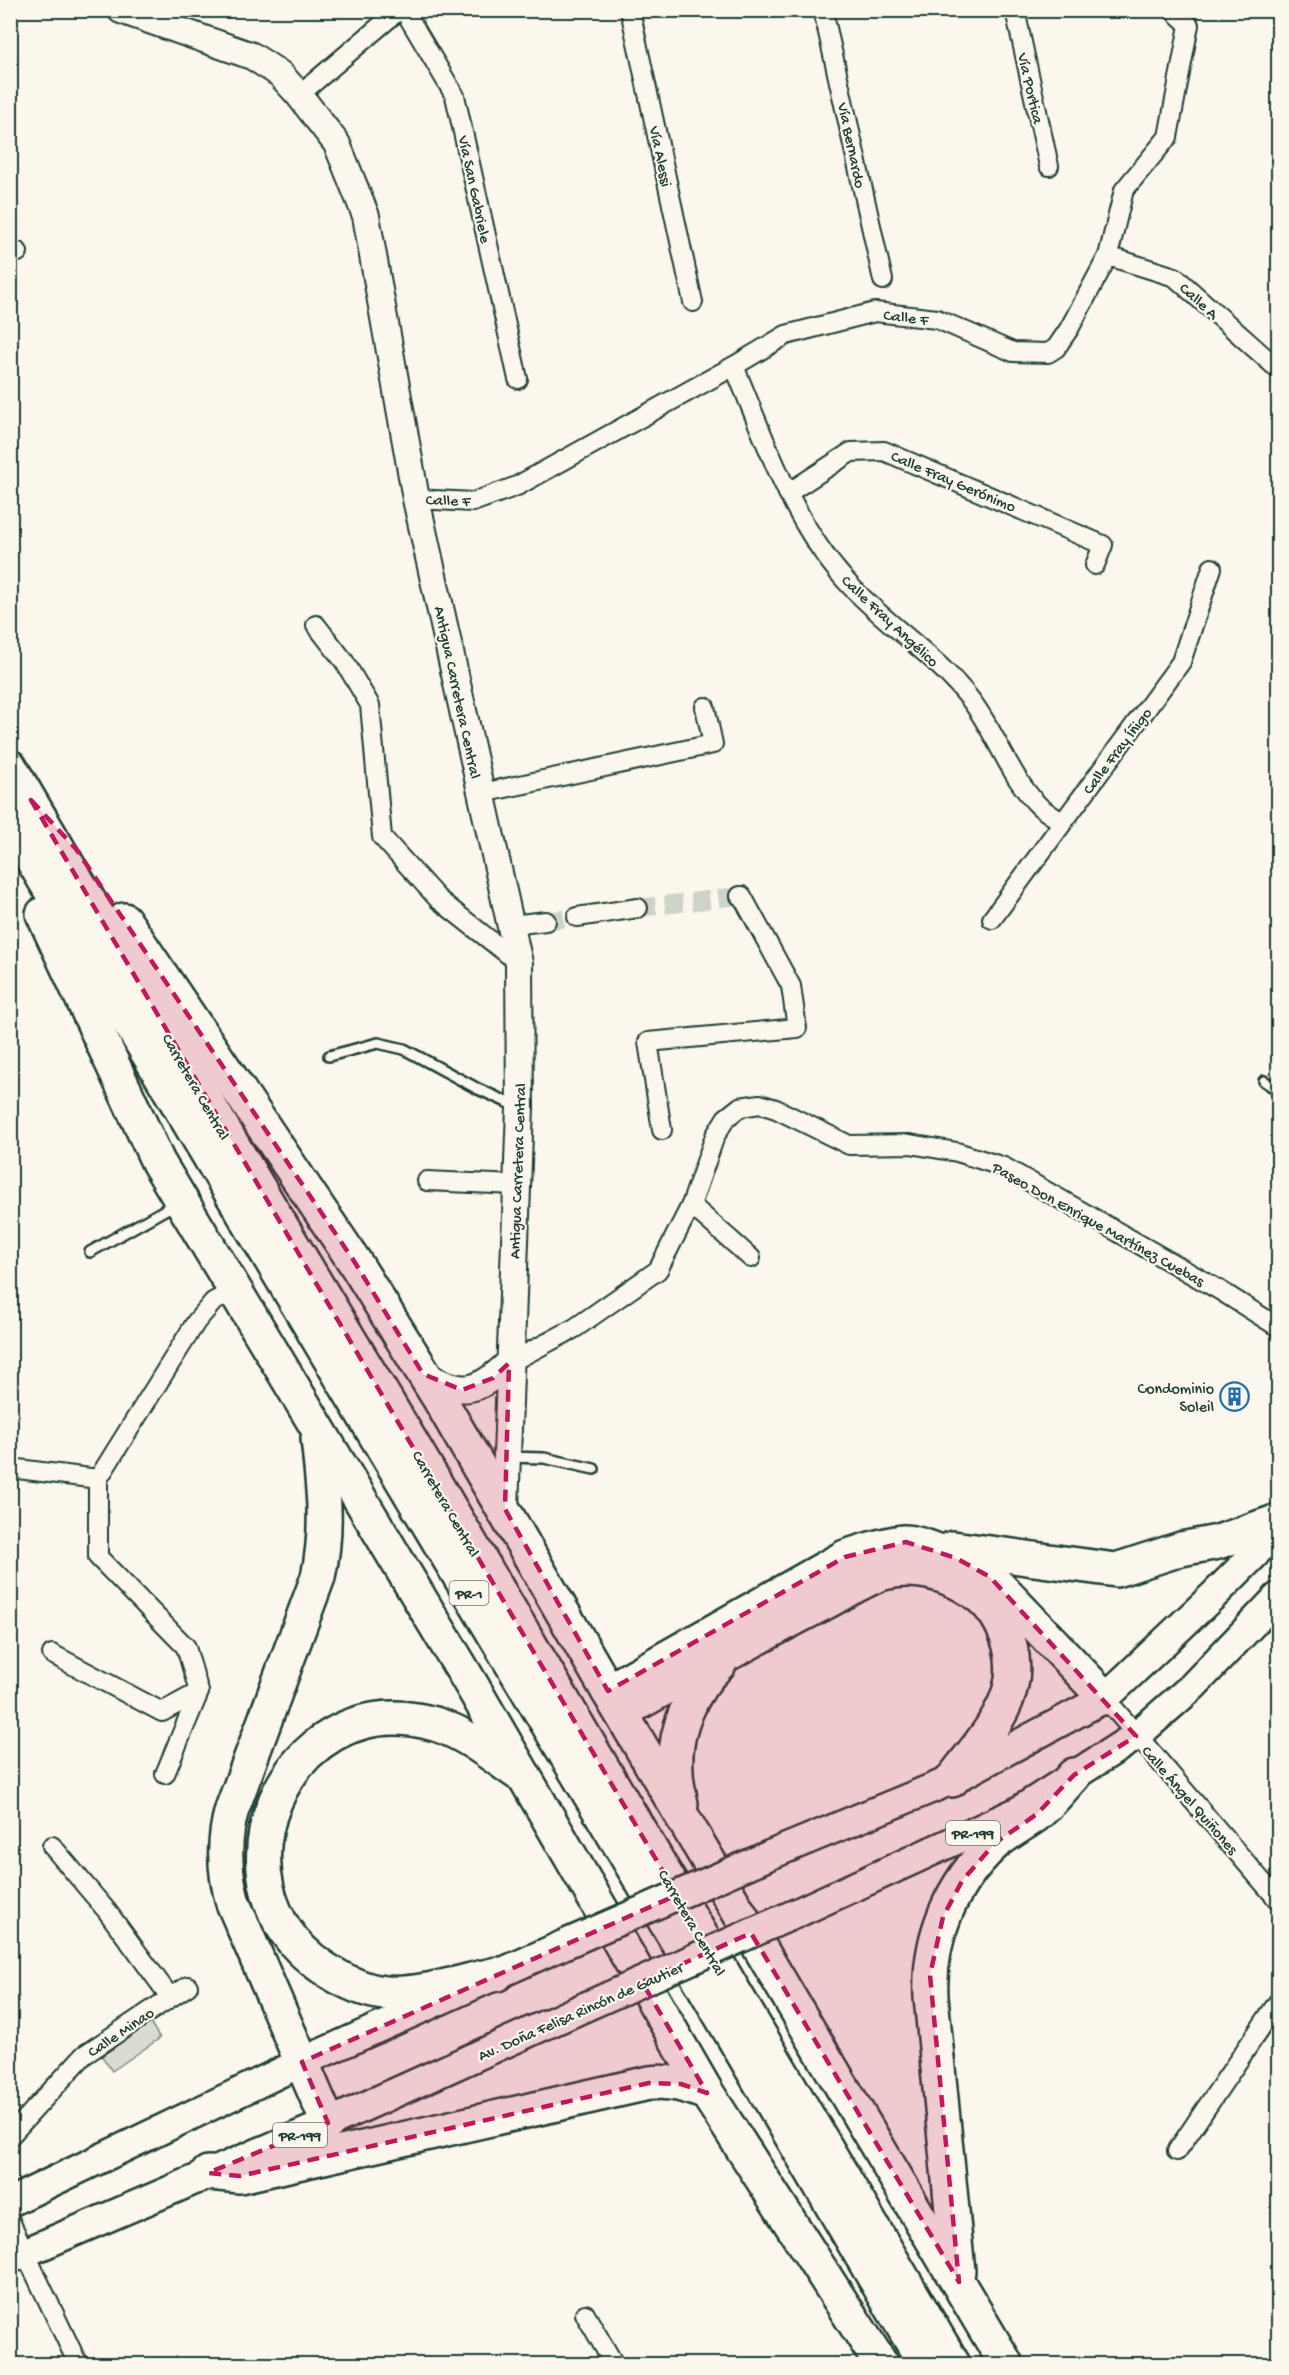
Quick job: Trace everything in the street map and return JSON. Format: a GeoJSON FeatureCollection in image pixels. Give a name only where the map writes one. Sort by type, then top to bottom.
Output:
{"type":"FeatureCollection","features":[{"type":"Feature","properties":{"kind":"highway","name":"Carretera Central"},"geometry":{"type":"LineString","coordinates":[[10,767],[19,817],[925,2364]]}},
{"type":"Feature","properties":{"kind":"highway","name":"Carretera Central"},"geometry":{"type":"LineString","coordinates":[[19,817],[226,1134],[408,1437],[953,2364]]}},
{"type":"Feature","properties":{"kind":"highway"},"geometry":{"type":"LineString","coordinates":[[19,817],[39,906],[158,1162],[526,1778],[707,2093],[881,2364]]}},
{"type":"Feature","properties":{"kind":"highway"},"geometry":{"type":"LineString","coordinates":[[19,817],[76,849],[354,1261],[505,1509],[734,1905],[1006,2364]]}},
{"type":"Feature","properties":{"kind":"highway"},"geometry":{"type":"LineString","coordinates":[[316,1424],[326,1514],[324,1553],[309,1606],[232,1809],[226,1848],[227,1879],[233,1903],[328,2123]]}},
{"type":"Feature","properties":{"kind":"highway"},"geometry":{"type":"LineString","coordinates":[[615,1701],[844,1557],[873,1548],[906,1542],[1116,1570],[1181,1549],[1218,1542],[1278,1523]]}},
{"type":"Feature","properties":{"kind":"highway"},"geometry":{"type":"LineString","coordinates":[[906,1542],[956,1558],[990,1577],[1105,1698]]}},
{"type":"Feature","properties":{"kind":"highway"},"geometry":{"type":"LineString","coordinates":[[615,1701],[733,1650],[886,1572],[919,1569],[956,1582],[978,1596],[997,1616],[1009,1638],[1013,1659],[1011,1689],[1003,1709],[952,1780]]}},
{"type":"Feature","properties":{"kind":"highway"},"geometry":{"type":"LineString","coordinates":[[683,1814],[676,1770],[680,1727],[701,1683],[733,1650]]}},
{"type":"Feature","properties":{"kind":"highway"},"geometry":{"type":"LineString","coordinates":[[497,1974],[395,1993],[372,1990],[332,1973],[295,1943],[272,1907],[263,1864],[265,1830],[279,1792],[300,1762],[333,1735],[353,1725],[368,1722],[400,1719],[435,1724],[476,1744],[526,1778]]}},
{"type":"Feature","properties":{"kind":"highway"},"geometry":{"type":"LineString","coordinates":[[959,2282],[931,1997],[930,1975],[934,1950],[951,1898],[967,1874],[995,1843],[1037,1814],[1074,1775]]}},
{"type":"Feature","properties":{"kind":"highway"},"geometry":{"type":"LineString","coordinates":[[208,2173],[240,2176],[649,2083],[667,2081],[707,2093]]}},
{"type":"Feature","properties":{"kind":"main road"},"geometry":{"type":"LineString","coordinates":[[10,2202],[302,2062],[497,1974],[952,1780],[1105,1698],[1255,1554],[1278,1523]]}},
{"type":"Feature","properties":{"kind":"main road","name":"PR-199"},"geometry":{"type":"LineString","coordinates":[[1136,1736],[1192,1686],[1278,1597]]}},
{"type":"Feature","properties":{"kind":"main road","name":"Av. Doña Felisa Rincón de Gautier"},"geometry":{"type":"LineString","coordinates":[[18,2256],[328,2123],[1017,1812],[1136,1736]]}},
{"type":"Feature","properties":{"kind":"street","name":"Antigua Carretera Central"},"geometry":{"type":"LineString","coordinates":[[121,10],[252,56],[280,74],[337,144],[366,216],[417,498],[519,963],[520,1108],[505,1509]]}},
{"type":"Feature","properties":{"kind":"street"},"geometry":{"type":"LineString","coordinates":[[299,95],[402,10]]}},
{"type":"Feature","properties":{"kind":"street","name":"Vía San Gabriele"},"geometry":{"type":"LineString","coordinates":[[402,10],[455,96],[518,379]]}},
{"type":"Feature","properties":{"kind":"street","name":"Vía Alessi"},"geometry":{"type":"LineString","coordinates":[[630,10],[693,302]]}},
{"type":"Feature","properties":{"kind":"street","name":"Vía Bernardo"},"geometry":{"type":"LineString","coordinates":[[823,10],[883,280]]}},
{"type":"Feature","properties":{"kind":"street","name":"Vía Portica"},"geometry":{"type":"LineString","coordinates":[[1015,10],[1049,166]]}},
{"type":"Feature","properties":{"kind":"street","name":"Calle F"},"geometry":{"type":"LineString","coordinates":[[417,498],[473,502],[517,486],[786,335],[875,312],[937,320],[1014,352],[1048,353],[1056,348],[1069,329],[1108,256],[1124,190],[1168,136],[1188,25],[1173,10]]}},
{"type":"Feature","properties":{"kind":"street","name":"Calle A"},"geometry":{"type":"LineString","coordinates":[[1108,256],[1175,277],[1278,369]]}},
{"type":"Feature","properties":{"kind":"street","name":"Calle Fray Angélico"},"geometry":{"type":"LineString","coordinates":[[734,366],[788,493],[813,537],[844,579],[933,658],[970,699],[994,735],[1021,783],[1040,807],[1062,822]]}},
{"type":"Feature","properties":{"kind":"street","name":"Calle Fray Gerónimo"},"geometry":{"type":"LineString","coordinates":[[788,493],[851,452],[884,451],[1103,544],[1095,565]]}},
{"type":"Feature","properties":{"kind":"street","name":"Calle Fray Íñigo"},"geometry":{"type":"LineString","coordinates":[[992,919],[1181,662],[1212,568]]}},
{"type":"Feature","properties":{"kind":"street"},"geometry":{"type":"LineString","coordinates":[[316,625],[344,661],[370,705],[382,837],[438,900],[519,963]]}},
{"type":"Feature","properties":{"kind":"street"},"geometry":{"type":"LineString","coordinates":[[482,793],[713,744],[705,708]]}},
{"type":"Feature","properties":{"kind":"street"},"geometry":{"type":"LineString","coordinates":[[662,1130],[648,1042],[797,1028],[791,986],[740,896]]}},
{"type":"Feature","properties":{"kind":"street"},"geometry":{"type":"LineString","coordinates":[[577,916],[638,908]]}},
{"type":"Feature","properties":{"kind":"street"},"geometry":{"type":"LineString","coordinates":[[511,925],[546,921]]}},
{"type":"Feature","properties":{"kind":"street","name":"Paseo Don Enrique Martínez Cuebas"},"geometry":{"type":"LineString","coordinates":[[509,1363],[575,1328],[658,1270],[691,1205],[715,1136],[726,1118],[740,1107],[760,1104],[776,1109],[849,1145],[910,1144],[957,1152],[1004,1167],[1221,1291],[1278,1327]]}},
{"type":"Feature","properties":{"kind":"street"},"geometry":{"type":"LineString","coordinates":[[427,1181],[516,1185]]}},
{"type":"Feature","properties":{"kind":"street"},"geometry":{"type":"LineString","coordinates":[[691,1205],[751,1258]]}},
{"type":"Feature","properties":{"kind":"street"},"geometry":{"type":"LineString","coordinates":[[165,1774],[199,1692],[186,1647],[98,1557],[98,1479],[196,1322],[213,1302],[235,1290]]}},
{"type":"Feature","properties":{"kind":"street"},"geometry":{"type":"LineString","coordinates":[[423,1374],[451,1388],[462,1390],[476,1387],[493,1378],[509,1363]]}},
{"type":"Feature","properties":{"kind":"street"},"geometry":{"type":"LineString","coordinates":[[10,1468],[98,1479]]}},
{"type":"Feature","properties":{"kind":"street"},"geometry":{"type":"LineString","coordinates":[[52,1654],[162,1712],[199,1692]]}},
{"type":"Feature","properties":{"kind":"street","name":"Calle Ángel Quiñones"},"geometry":{"type":"LineString","coordinates":[[1105,1698],[1278,1900]]}},
{"type":"Feature","properties":{"kind":"street"},"geometry":{"type":"LineString","coordinates":[[52,1846],[107,1911],[170,1997]]}},
{"type":"Feature","properties":{"kind":"street","name":"Calle Minao"},"geometry":{"type":"LineString","coordinates":[[10,2136],[84,2055],[188,1986]]}},
{"type":"Feature","properties":{"kind":"street"},"geometry":{"type":"LineString","coordinates":[[1178,2151],[1278,2002]]}},
{"type":"Feature","properties":{"kind":"street"},"geometry":{"type":"LineString","coordinates":[[10,2221],[18,2256],[78,2364]]}},
{"type":"Feature","properties":{"kind":"street"},"geometry":{"type":"LineString","coordinates":[[585,2314],[614,2364]]}},
{"type":"Feature","properties":{"kind":"lane"},"geometry":{"type":"LineString","coordinates":[[329,1056],[378,1043],[404,1049],[478,1089],[520,1108]]}},
{"type":"Feature","properties":{"kind":"lane"},"geometry":{"type":"LineString","coordinates":[[1264,1081],[1278,1090]]}},
{"type":"Feature","properties":{"kind":"lane"},"geometry":{"type":"LineString","coordinates":[[90,1252],[182,1201]]}},
{"type":"Feature","properties":{"kind":"lane"},"geometry":{"type":"LineString","coordinates":[[506,1457],[544,1458],[594,1469]]}},
{"type":"Feature","properties":{"kind":"highlighted area"},"geometry":{"type":"Polygon","coordinates":[[[31,800],[76,849],[354,1261],[423,1374],[462,1390],[493,1378],[509,1363],[505,1509],[608,1691],[845,1557],[906,1542],[956,1558],[990,1577],[1136,1736],[1074,1775],[1037,1814],[995,1843],[962,1881],[943,1917],[930,1975],[959,2282],[751,1933],[642,1982],[707,2093],[681,2084],[649,2083],[240,2176],[208,2173],[328,2123],[302,2062],[677,1895],[31,800]]]}},
{"type":"Feature","properties":{"kind":"shaded area"},"geometry":{"type":"Polygon","coordinates":[[[146,2016],[160,2038],[112,2071],[97,2049],[146,2016]]]}},
{"type":"Feature","properties":{"kind":"tunnel"},"geometry":{"type":"LineString","coordinates":[[638,908],[740,896]]}},
{"type":"Feature","properties":{"kind":"tunnel"},"geometry":{"type":"LineString","coordinates":[[546,921],[577,917]]}},
{"type":"Feature","properties":{"kind":"place","name":"Condominio Soleil"},"geometry":{"type":"Point","coordinates":[1235,1396]}}]}
